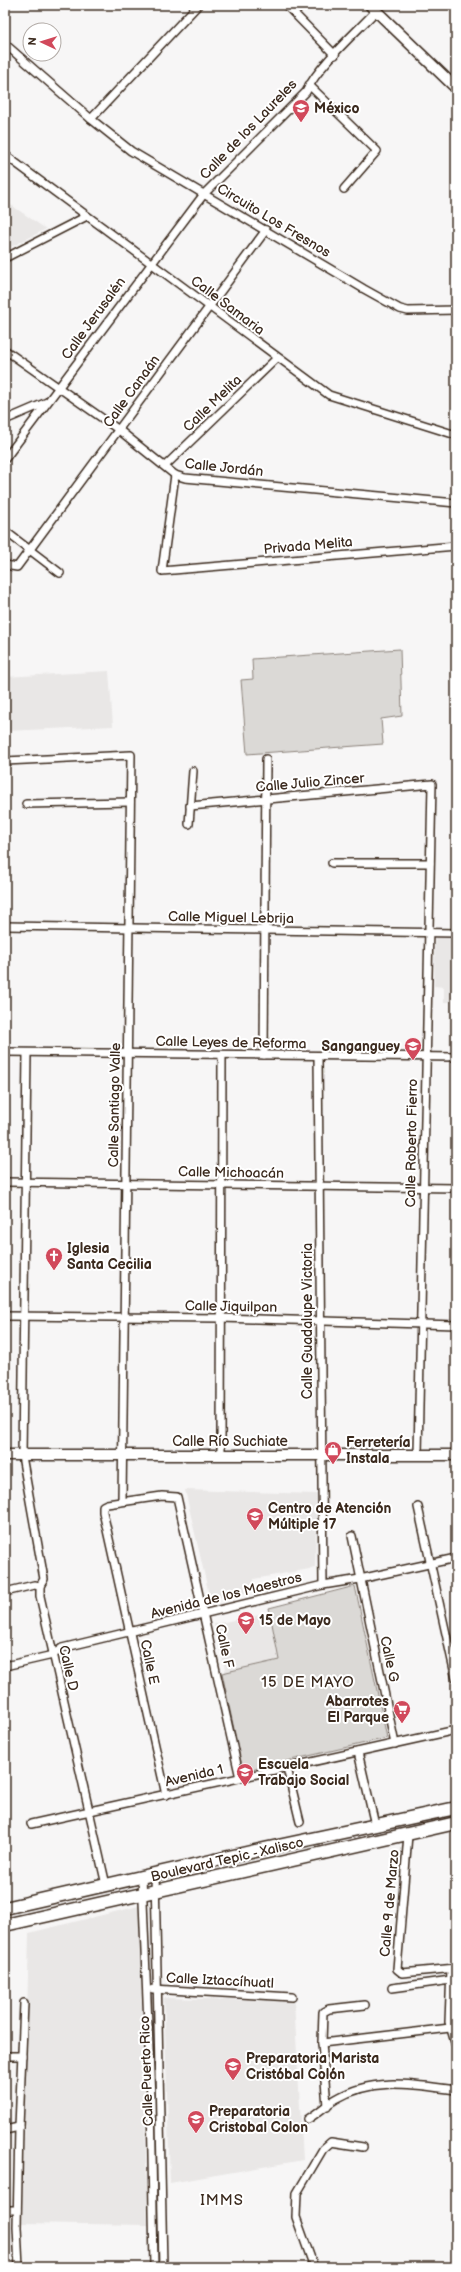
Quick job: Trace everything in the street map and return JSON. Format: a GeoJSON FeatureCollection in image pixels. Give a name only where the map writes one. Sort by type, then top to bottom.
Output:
{"type":"FeatureCollection","features":[{"type":"Feature","properties":{"kind":"main road"},"geometry":{"type":"LineString","coordinates":[[373,8],[456,88]]}},
{"type":"Feature","properties":{"kind":"main road","name":"Calle Río Suchiate"},"geometry":{"type":"LineString","coordinates":[[5,1456],[456,1455]]}},
{"type":"Feature","properties":{"kind":"main road"},"geometry":{"type":"LineString","coordinates":[[408,1835],[415,1825],[437,1819],[450,1810]]}},
{"type":"Feature","properties":{"kind":"main road","name":"Boulevard Tepic - Xalisco"},"geometry":{"type":"LineString","coordinates":[[5,1908],[376,1825],[450,1810]]}},
{"type":"Feature","properties":{"kind":"main road","name":"Boulevard Tepic - Xalisco"},"geometry":{"type":"LineString","coordinates":[[5,1925],[456,1823]]}},
{"type":"Feature","properties":{"kind":"main road"},"geometry":{"type":"LineString","coordinates":[[327,1851],[338,1840],[367,1832],[376,1825]]}},
{"type":"Feature","properties":{"kind":"main road"},"geometry":{"type":"LineString","coordinates":[[41,1916],[51,1906],[94,1895],[106,1885]]}},
{"type":"Feature","properties":{"kind":"street"},"geometry":{"type":"LineString","coordinates":[[91,119],[198,5]]}},
{"type":"Feature","properties":{"kind":"street"},"geometry":{"type":"LineString","coordinates":[[286,5],[334,55]]}},
{"type":"Feature","properties":{"kind":"street","name":"Calle de los Laureles"},"geometry":{"type":"LineString","coordinates":[[204,194],[306,92],[309,85],[373,8]]}},
{"type":"Feature","properties":{"kind":"street","name":"Circuito Los Fresnos"},"geometry":{"type":"LineString","coordinates":[[5,44],[91,119],[131,151],[400,309],[417,312],[456,310]]}},
{"type":"Feature","properties":{"kind":"street"},"geometry":{"type":"LineString","coordinates":[[309,85],[376,151],[344,189]]}},
{"type":"Feature","properties":{"kind":"street","name":"Calle Samaria"},"geometry":{"type":"LineString","coordinates":[[5,155],[151,262],[277,358],[329,395],[456,435]]}},
{"type":"Feature","properties":{"kind":"street","name":"Calle Jerusalén"},"geometry":{"type":"LineString","coordinates":[[5,459],[151,262],[204,194]]}},
{"type":"Feature","properties":{"kind":"street"},"geometry":{"type":"LineString","coordinates":[[5,258],[87,216]]}},
{"type":"Feature","properties":{"kind":"street","name":"Calle Canaán"},"geometry":{"type":"LineString","coordinates":[[5,565],[18,567],[266,230]]}},
{"type":"Feature","properties":{"kind":"street","name":"Calle Jordán"},"geometry":{"type":"LineString","coordinates":[[5,350],[59,386],[119,430],[175,475],[193,478],[456,503]]}},
{"type":"Feature","properties":{"kind":"street","name":"Calle Melita"},"geometry":{"type":"LineString","coordinates":[[165,466],[277,358]]}},
{"type":"Feature","properties":{"kind":"street"},"geometry":{"type":"LineString","coordinates":[[5,420],[49,401]]}},
{"type":"Feature","properties":{"kind":"street","name":"Privada Melita"},"geometry":{"type":"LineString","coordinates":[[175,475],[162,570],[456,546]]}},
{"type":"Feature","properties":{"kind":"street"},"geometry":{"type":"LineString","coordinates":[[5,531],[60,573]]}},
{"type":"Feature","properties":{"kind":"street","name":"Calle Santiago Valle"},"geometry":{"type":"LineString","coordinates":[[5,761],[131,755],[124,1455]]}},
{"type":"Feature","properties":{"kind":"street"},"geometry":{"type":"LineString","coordinates":[[264,1055],[266,759]]}},
{"type":"Feature","properties":{"kind":"street"},"geometry":{"type":"LineString","coordinates":[[189,824],[193,771]]}},
{"type":"Feature","properties":{"kind":"street","name":"Calle Julio Zincer"},"geometry":{"type":"LineString","coordinates":[[190,806],[432,784]]}},
{"type":"Feature","properties":{"kind":"street","name":"Calle Roberto Fierro"},"geometry":{"type":"LineString","coordinates":[[418,1454],[432,784]]}},
{"type":"Feature","properties":{"kind":"street"},"geometry":{"type":"LineString","coordinates":[[26,804],[130,802]]}},
{"type":"Feature","properties":{"kind":"street"},"geometry":{"type":"LineString","coordinates":[[332,863],[430,863]]}},
{"type":"Feature","properties":{"kind":"street","name":"Calle Miguel Lebrija"},"geometry":{"type":"LineString","coordinates":[[5,926],[456,933]]}},
{"type":"Feature","properties":{"kind":"street","name":"Calle Leyes de Reforma"},"geometry":{"type":"LineString","coordinates":[[5,1052],[456,1057]]}},
{"type":"Feature","properties":{"kind":"street","name":"Calle D"},"geometry":{"type":"LineString","coordinates":[[27,1053],[22,1456],[44,1579],[40,1586],[40,1596],[106,1885]]}},
{"type":"Feature","properties":{"kind":"street"},"geometry":{"type":"LineString","coordinates":[[221,1455],[222,1055]]}},
{"type":"Feature","properties":{"kind":"street","name":"Calle Guadalupe Victoria"},"geometry":{"type":"LineString","coordinates":[[318,1056],[323,1585]]}},
{"type":"Feature","properties":{"kind":"street","name":"Calle Michoacán"},"geometry":{"type":"LineString","coordinates":[[5,1182],[456,1188]]}},
{"type":"Feature","properties":{"kind":"street","name":"Calle Jiquilpan"},"geometry":{"type":"LineString","coordinates":[[5,1316],[221,1318],[456,1325]]}},
{"type":"Feature","properties":{"kind":"street"},"geometry":{"type":"LineString","coordinates":[[122,1501],[124,1455]]}},
{"type":"Feature","properties":{"kind":"street","name":"Calle E"},"geometry":{"type":"LineString","coordinates":[[166,1795],[131,1632],[103,1512],[103,1506],[122,1501],[177,1496]]}},
{"type":"Feature","properties":{"kind":"street","name":"Calle F"},"geometry":{"type":"LineString","coordinates":[[177,1496],[240,1778]]}},
{"type":"Feature","properties":{"kind":"street"},"geometry":{"type":"LineString","coordinates":[[418,1507],[456,1680]]}},
{"type":"Feature","properties":{"kind":"street","name":"Calle G"},"geometry":{"type":"LineString","coordinates":[[352,1536],[395,1744]]}},
{"type":"Feature","properties":{"kind":"street","name":"Avenida de los Maestros"},"geometry":{"type":"LineString","coordinates":[[5,1666],[53,1655],[62,1648],[204,1613],[323,1585],[360,1579],[456,1558]]}},
{"type":"Feature","properties":{"kind":"street"},"geometry":{"type":"LineString","coordinates":[[5,1592],[34,1585],[40,1586]]}},
{"type":"Feature","properties":{"kind":"street","name":"Avenida 1"},"geometry":{"type":"LineString","coordinates":[[30,1824],[456,1730]]}},
{"type":"Feature","properties":{"kind":"street"},"geometry":{"type":"LineString","coordinates":[[358,1752],[376,1825]]}},
{"type":"Feature","properties":{"kind":"street"},"geometry":{"type":"LineString","coordinates":[[287,1768],[300,1822]]}},
{"type":"Feature","properties":{"kind":"street","name":"Calle 9 de Marzo"},"geometry":{"type":"LineString","coordinates":[[408,1835],[397,1969],[402,1973],[453,1968]]}},
{"type":"Feature","properties":{"kind":"street","name":"Calle Puerto Rico"},"geometry":{"type":"LineString","coordinates":[[155,1874],[163,2267]]}},
{"type":"Feature","properties":{"kind":"street","name":"Calle Puerto Rico"},"geometry":{"type":"LineString","coordinates":[[142,1877],[151,2099],[154,2267]]}},
{"type":"Feature","properties":{"kind":"street"},"geometry":{"type":"LineString","coordinates":[[453,1968],[451,1980],[450,2028],[456,2046]]}},
{"type":"Feature","properties":{"kind":"street"},"geometry":{"type":"LineString","coordinates":[[392,1988],[451,1980]]}},
{"type":"Feature","properties":{"kind":"street","name":"Calle Iztaccíhuatl"},"geometry":{"type":"LineString","coordinates":[[147,1988],[292,1997]]}},
{"type":"Feature","properties":{"kind":"street"},"geometry":{"type":"LineString","coordinates":[[19,2267],[17,2210],[24,2003]]}},
{"type":"Feature","properties":{"kind":"street"},"geometry":{"type":"LineString","coordinates":[[328,2106],[322,2043],[324,2012],[329,2009],[365,2005]]}},
{"type":"Feature","properties":{"kind":"street"},"geometry":{"type":"LineString","coordinates":[[322,2043],[450,2028]]}},
{"type":"Feature","properties":{"kind":"street"},"geometry":{"type":"LineString","coordinates":[[5,2056],[22,2056]]}},
{"type":"Feature","properties":{"kind":"street"},"geometry":{"type":"LineString","coordinates":[[308,2119],[336,2099],[376,2084],[414,2083],[456,2090]]}},
{"type":"Feature","properties":{"kind":"street"},"geometry":{"type":"LineString","coordinates":[[151,2099],[160,2099]]}},
{"type":"Feature","properties":{"kind":"street"},"geometry":{"type":"LineString","coordinates":[[5,2130],[19,2127]]}},
{"type":"Feature","properties":{"kind":"street"},"geometry":{"type":"LineString","coordinates":[[314,2267],[296,2217],[297,2193],[323,2149],[330,2142],[363,2147]]}},
{"type":"Feature","properties":{"kind":"street"},"geometry":{"type":"LineString","coordinates":[[5,2210],[17,2210]]}},
{"type":"Feature","properties":{"kind":"shaded area"},"geometry":{"type":"Polygon","coordinates":[[[11,205],[46,229],[5,250],[5,211],[11,205]]]}},
{"type":"Feature","properties":{"kind":"shaded area"},"geometry":{"type":"Polygon","coordinates":[[[400,649],[402,716],[381,719],[383,744],[247,754],[241,680],[253,679],[252,659],[400,649]]]}},
{"type":"Feature","properties":{"kind":"shaded area"},"geometry":{"type":"Polygon","coordinates":[[[109,671],[113,726],[7,731],[5,677],[109,671]]]}},
{"type":"Feature","properties":{"kind":"shaded area"},"geometry":{"type":"Polygon","coordinates":[[[435,936],[456,936],[456,1045],[449,1045],[450,1002],[444,1002],[444,987],[434,986],[435,936]]]}},
{"type":"Feature","properties":{"kind":"shaded area","name":"Centro de Atención Múltiple 17"},"geometry":{"type":"Polygon","coordinates":[[[185,1490],[317,1494],[315,1568],[254,1579],[255,1591],[210,1599],[185,1490]]]}},
{"type":"Feature","properties":{"kind":"shaded area"},"geometry":{"type":"Polygon","coordinates":[[[355,1586],[387,1738],[243,1771],[222,1673],[279,1660],[269,1608],[355,1586]]]}},
{"type":"Feature","properties":{"kind":"shaded area","name":"15 de Mayo"},"geometry":{"type":"Polygon","coordinates":[[[270,1613],[279,1660],[226,1673],[214,1624],[270,1613]]]}},
{"type":"Feature","properties":{"kind":"shaded area"},"geometry":{"type":"Polygon","coordinates":[[[139,1906],[148,2225],[22,2223],[29,1933],[139,1906]]]}},
{"type":"Feature","properties":{"kind":"shaded area","name":"Preparatoria Marista Cristóbal Colón"},"geometry":{"type":"Polygon","coordinates":[[[164,1998],[294,2001],[303,2160],[170,2183],[164,1998]]]}},
{"type":"Feature","properties":{"kind":"place","name":"México"},"geometry":{"type":"Point","coordinates":[301,123]}},
{"type":"Feature","properties":{"kind":"place","name":"Sanganguey"},"geometry":{"type":"Point","coordinates":[413,1061]}},
{"type":"Feature","properties":{"kind":"place","name":"Iglesia Santa Cecilia"},"geometry":{"type":"Point","coordinates":[54,1271]}},
{"type":"Feature","properties":{"kind":"place","name":"Ferretería Instala"},"geometry":{"type":"Point","coordinates":[333,1465]}},
{"type":"Feature","properties":{"kind":"place","name":"Centro de Atención Múltiple 17"},"geometry":{"type":"Point","coordinates":[255,1531]}},
{"type":"Feature","properties":{"kind":"place","name":"15 de Mayo"},"geometry":{"type":"Point","coordinates":[246,1635]}},
{"type":"Feature","properties":{"kind":"place","name":"Abarrotes El Parque"},"geometry":{"type":"Point","coordinates":[402,1724]}},
{"type":"Feature","properties":{"kind":"place","name":"Escuela Trabajo Social"},"geometry":{"type":"Point","coordinates":[245,1787]}},
{"type":"Feature","properties":{"kind":"place","name":"Preparatoria Marista Cristóbal Colón"},"geometry":{"type":"Point","coordinates":[233,2081]}},
{"type":"Feature","properties":{"kind":"place","name":"Preparatoria Cristobal Colon"},"geometry":{"type":"Point","coordinates":[196,2134]}},
{"type":"Feature","properties":{"kind":"district","name":"15 DE MAYO"},"geometry":{"type":"Point","coordinates":[308,1682]}},
{"type":"Feature","properties":{"kind":"district","name":"IMMS"},"geometry":{"type":"Point","coordinates":[222,2200]}}]}
